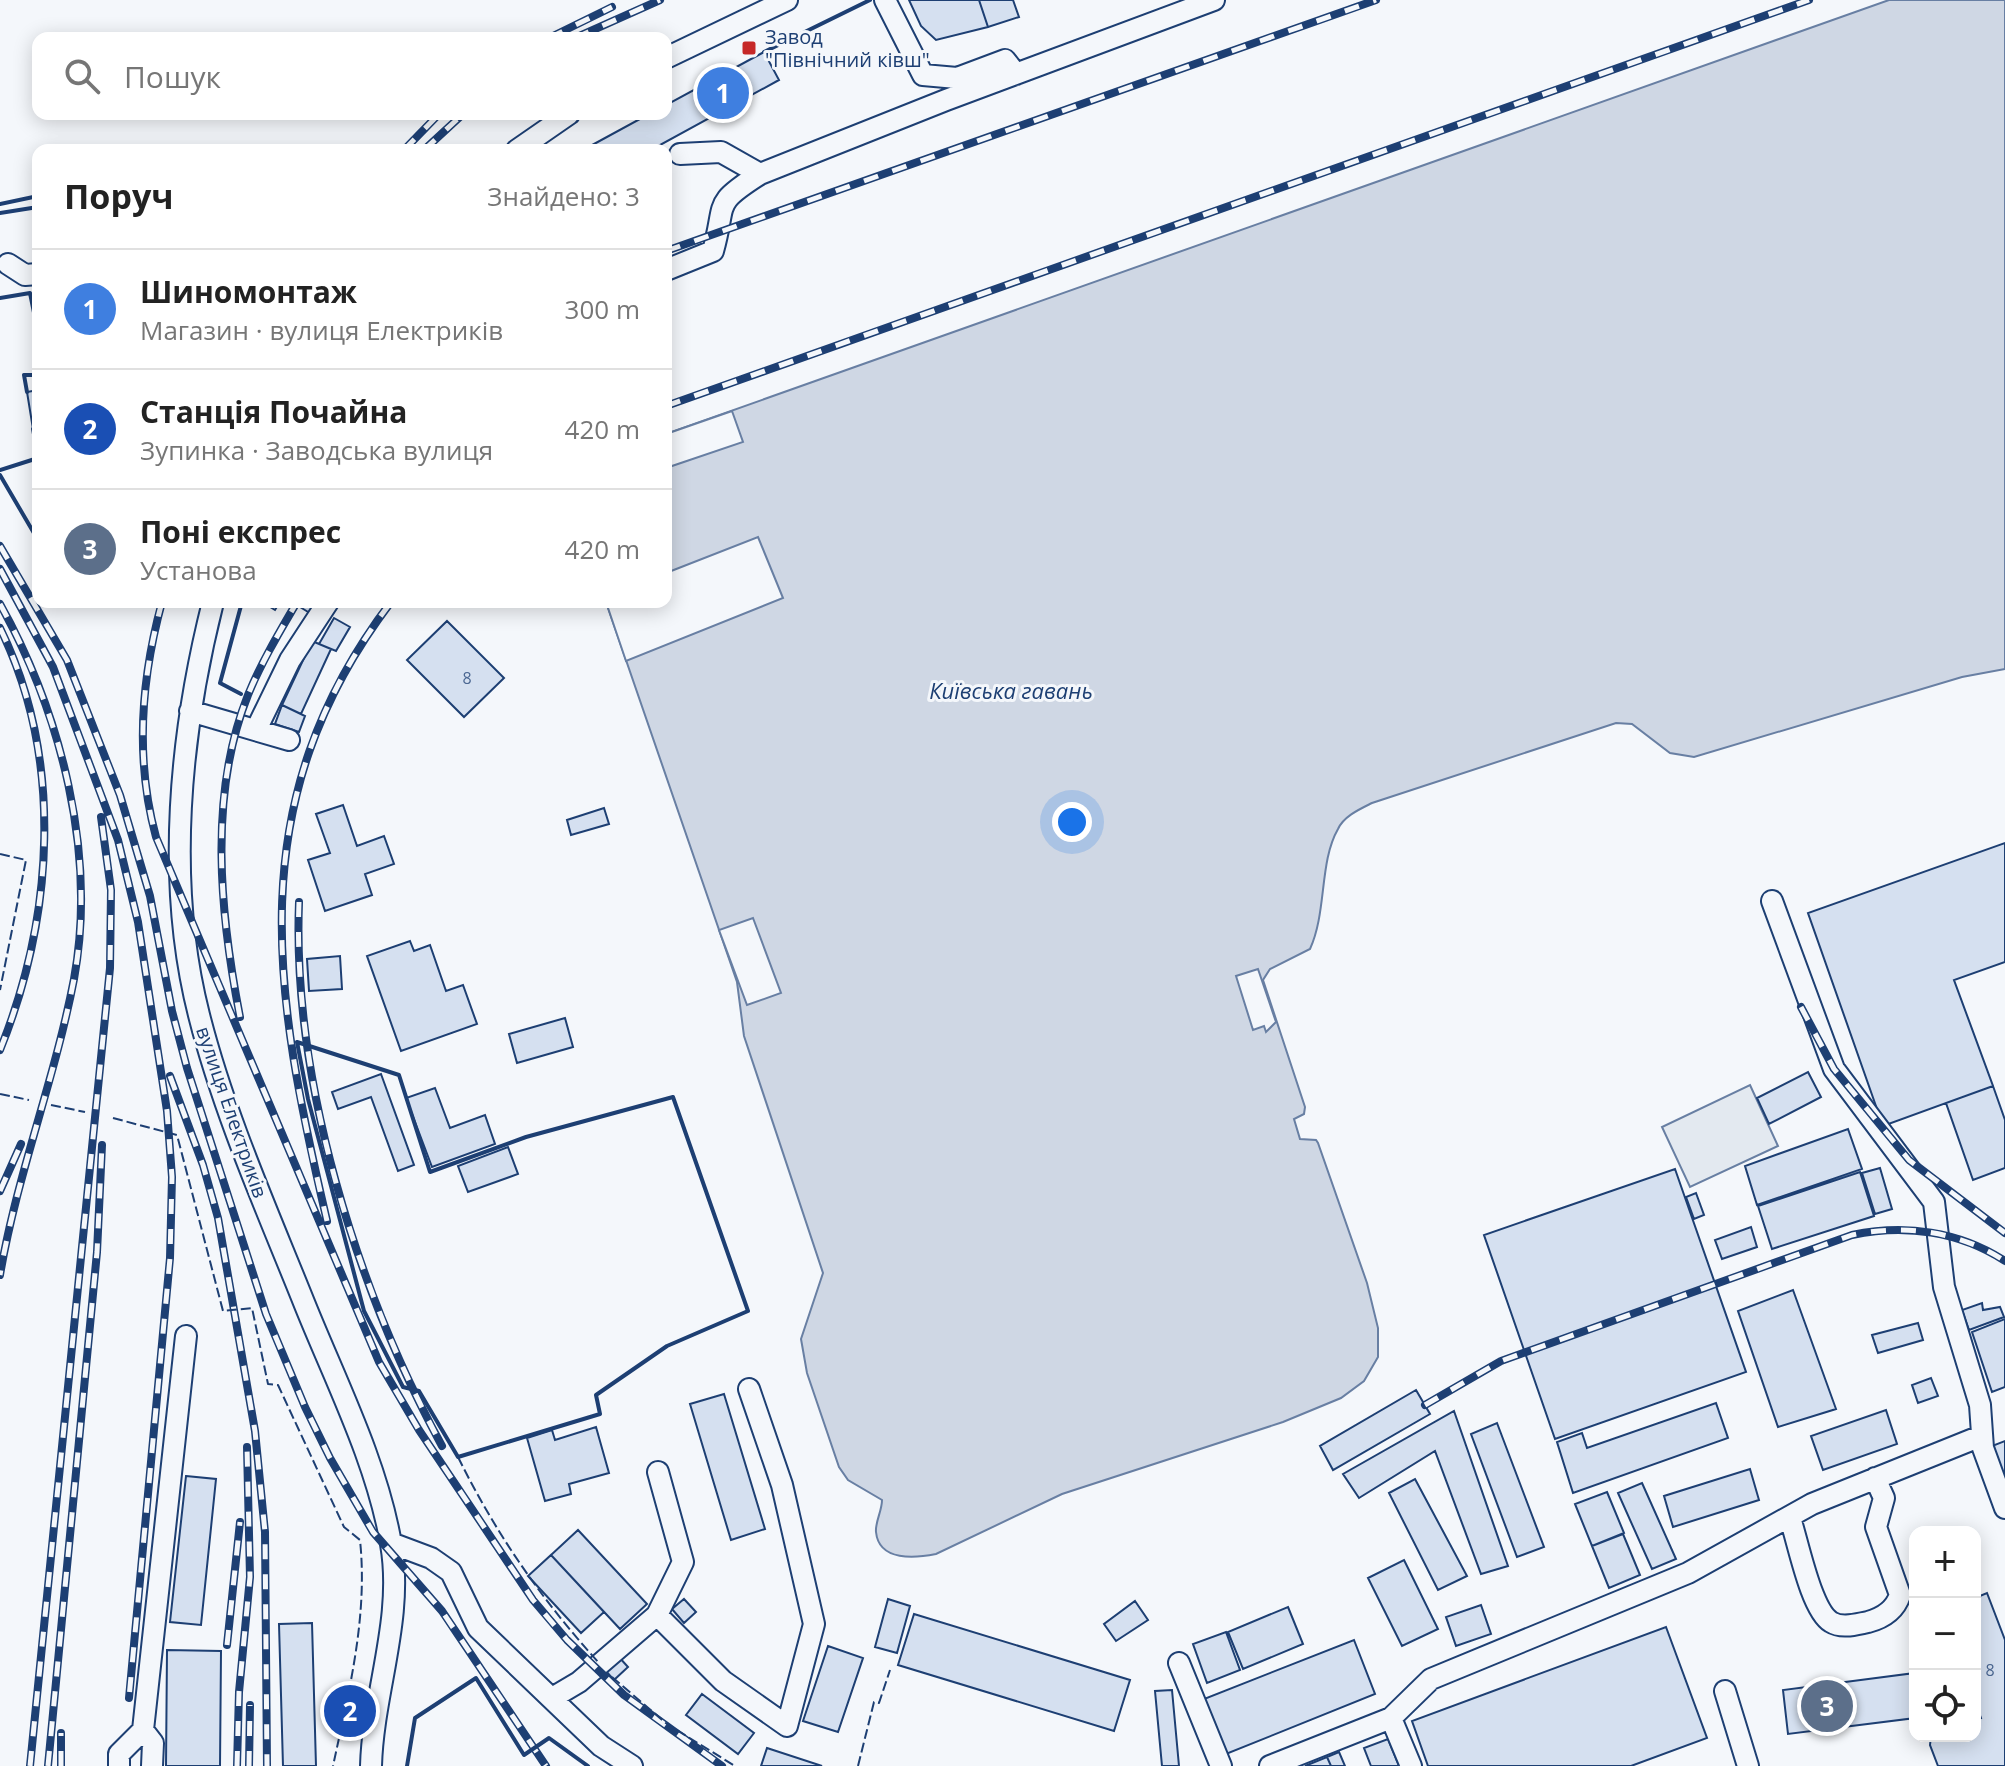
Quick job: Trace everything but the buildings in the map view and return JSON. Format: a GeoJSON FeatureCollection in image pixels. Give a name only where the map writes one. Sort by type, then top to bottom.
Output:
{"type":"FeatureCollection","features":[{"type":"Feature","properties":{"kind":"street"},"geometry":{"type":"LineString","coordinates":[[672,55],[787,0]]}},
{"type":"Feature","properties":{"kind":"street"},"geometry":{"type":"LineString","coordinates":[[885,0],[923,75],[957,78],[1005,60],[1016,74]]}},
{"type":"Feature","properties":{"kind":"street"},"geometry":{"type":"LineString","coordinates":[[672,268],[713,251],[717,217],[728,194],[760,174],[1214,0]]}},
{"type":"Feature","properties":{"kind":"street"},"geometry":{"type":"LineString","coordinates":[[526,144],[560,120]]}},
{"type":"Feature","properties":{"kind":"street"},"geometry":{"type":"LineString","coordinates":[[680,154],[721,152],[760,174]]}},
{"type":"Feature","properties":{"kind":"street"},"geometry":{"type":"LineString","coordinates":[[8,264],[25,275],[32,274]]}},
{"type":"Feature","properties":{"kind":"street","name":"вулиця Електриків"},"geometry":{"type":"LineString","coordinates":[[212,608],[193,682],[190,711],[182,880],[185,939],[198,1014],[225,1101],[356,1433],[392,1549],[391,1625],[370,1762]]}},
{"type":"Feature","properties":{"kind":"street"},"geometry":{"type":"LineString","coordinates":[[256,730],[290,660],[324,608]]}},
{"type":"Feature","properties":{"kind":"street"},"geometry":{"type":"LineString","coordinates":[[190,711],[289,740]]}},
{"type":"Feature","properties":{"kind":"street"},"geometry":{"type":"LineString","coordinates":[[1772,901],[1834,1069],[1934,1202],[1944,1287],[1980,1405],[1981,1436],[2005,1508]]}},
{"type":"Feature","properties":{"kind":"street"},"geometry":{"type":"LineString","coordinates":[[119,1766],[119,1754],[143,1730],[186,1336]]}},
{"type":"Feature","properties":{"kind":"street"},"geometry":{"type":"LineString","coordinates":[[657,1615],[723,1681],[787,1726],[814,1624],[782,1485],[749,1389]]}},
{"type":"Feature","properties":{"kind":"street"},"geometry":{"type":"LineString","coordinates":[[1270,1766],[1391,1718],[1431,1679],[1688,1573],[1790,1518],[1875,1478],[1981,1436]]}},
{"type":"Feature","properties":{"kind":"street"},"geometry":{"type":"LineString","coordinates":[[552,1698],[579,1682],[657,1615],[683,1562],[658,1472]]}},
{"type":"Feature","properties":{"kind":"street"},"geometry":{"type":"LineString","coordinates":[[1790,1518],[1820,1614],[1834,1625],[1852,1626],[1880,1619],[1896,1605],[1900,1595],[1876,1527],[1884,1498],[1875,1478]]}},
{"type":"Feature","properties":{"kind":"street"},"geometry":{"type":"LineString","coordinates":[[392,1549],[431,1558],[451,1572],[478,1628],[601,1746],[632,1766]]}},
{"type":"Feature","properties":{"kind":"street"},"geometry":{"type":"LineString","coordinates":[[1179,1663],[1221,1766]]}},
{"type":"Feature","properties":{"kind":"street"},"geometry":{"type":"LineString","coordinates":[[1725,1691],[1748,1766]]}},
{"type":"Feature","properties":{"kind":"street"},"geometry":{"type":"LineString","coordinates":[[1391,1718],[1411,1766]]}},
{"type":"Feature","properties":{"kind":"street"},"geometry":{"type":"LineString","coordinates":[[143,1730],[153,1743],[152,1766]]}},
{"type":"Feature","properties":{"kind":"shaded area"},"geometry":{"type":"Polygon","coordinates":[[[1750,1085],[1778,1146],[1690,1187],[1662,1127],[1750,1085]]]}},
{"type":"Feature","properties":{"kind":"water","name":"Київська гавань"},"geometry":{"type":"Polygon","coordinates":[[[1889,0],[2005,0],[2005,669],[1962,677],[1694,757],[1670,753],[1632,724],[1616,723],[1372,803],[1348,817],[1332,842],[1319,919],[1310,949],[1270,969],[1263,980],[1305,1107],[1304,1114],[1294,1119],[1300,1139],[1316,1140],[1318,1143],[1367,1283],[1378,1328],[1378,1357],[1364,1381],[1341,1398],[1283,1422],[1062,1494],[936,1554],[909,1557],[884,1549],[876,1532],[882,1500],[848,1480],[839,1467],[807,1373],[801,1339],[823,1273],[744,1036],[737,982],[608,608],[672,608],[672,432],[1889,0]]]}},
{"type":"Feature","properties":{"kind":"pier"},"geometry":{"type":"Polygon","coordinates":[[[732,411],[743,442],[672,466],[672,432],[732,411]]]}},
{"type":"Feature","properties":{"kind":"pier"},"geometry":{"type":"Polygon","coordinates":[[[758,537],[783,598],[626,661],[608,608],[672,608],[672,571],[758,537]]]}},
{"type":"Feature","properties":{"kind":"pier"},"geometry":{"type":"Polygon","coordinates":[[[753,918],[781,993],[747,1005],[719,930],[753,918]]]}},
{"type":"Feature","properties":{"kind":"pier"},"geometry":{"type":"Polygon","coordinates":[[[1258,969],[1276,1022],[1266,1032],[1264,1026],[1253,1030],[1236,976],[1258,969]]]}},
{"type":"Feature","properties":{"kind":"railway"},"geometry":{"type":"LineString","coordinates":[[588,32],[660,0]]}},
{"type":"Feature","properties":{"kind":"railway"},"geometry":{"type":"LineString","coordinates":[[672,249],[1376,0]]}},
{"type":"Feature","properties":{"kind":"railway"},"geometry":{"type":"LineString","coordinates":[[672,404],[1809,0]]}},
{"type":"Feature","properties":{"kind":"railway"},"geometry":{"type":"LineString","coordinates":[[561,32],[612,7]]}},
{"type":"Feature","properties":{"kind":"railway"},"geometry":{"type":"LineString","coordinates":[[410,144],[433,120]]}},
{"type":"Feature","properties":{"kind":"railway"},"geometry":{"type":"LineString","coordinates":[[430,144],[456,120]]}},
{"type":"Feature","properties":{"kind":"railway"},"geometry":{"type":"LineString","coordinates":[[0,546],[32,600]]}},
{"type":"Feature","properties":{"kind":"railway"},"geometry":{"type":"LineString","coordinates":[[0,569],[53,667],[118,840],[138,922],[167,1111],[172,1177],[170,1258],[129,1698]]}},
{"type":"Feature","properties":{"kind":"railway"},"geometry":{"type":"LineString","coordinates":[[0,604],[41,691],[56,738],[77,834],[81,883],[80,931],[74,979],[16,1200],[0,1275]]}},
{"type":"Feature","properties":{"kind":"railway"},"geometry":{"type":"LineString","coordinates":[[36,608],[67,660],[120,795],[150,896],[172,1011],[187,1068],[266,1314],[305,1407],[330,1458],[373,1532],[442,1611],[546,1766]]}},
{"type":"Feature","properties":{"kind":"railway"},"geometry":{"type":"LineString","coordinates":[[161,608],[149,660],[143,720],[145,779],[156,837],[379,1362],[419,1430],[533,1600],[567,1640],[624,1695],[722,1766]]}},
{"type":"Feature","properties":{"kind":"railway"},"geometry":{"type":"LineString","coordinates":[[240,1017],[223,896],[223,814],[227,773],[235,733],[248,695],[294,608]]}},
{"type":"Feature","properties":{"kind":"railway"},"geometry":{"type":"LineString","coordinates":[[327,1221],[293,1057],[284,978],[282,901],[290,826],[309,751],[342,677],[387,608]]}},
{"type":"Feature","properties":{"kind":"railway"},"geometry":{"type":"LineString","coordinates":[[0,628],[21,678],[35,730],[42,784],[44,838],[41,892],[32,946],[0,1050]]}},
{"type":"Feature","properties":{"kind":"railway"},"geometry":{"type":"LineString","coordinates":[[30,1766],[110,968],[111,890],[101,817]]}},
{"type":"Feature","properties":{"kind":"railway"},"geometry":{"type":"LineString","coordinates":[[299,902],[300,970],[306,1041],[336,1183],[383,1320],[442,1446]]}},
{"type":"Feature","properties":{"kind":"railway"},"geometry":{"type":"LineString","coordinates":[[1801,1007],[1834,1069],[1909,1160],[2005,1233]]}},
{"type":"Feature","properties":{"kind":"railway"},"geometry":{"type":"LineString","coordinates":[[170,1076],[203,1165],[218,1218],[255,1431],[265,1532],[267,1766]]}},
{"type":"Feature","properties":{"kind":"railway"},"geometry":{"type":"LineString","coordinates":[[0,1191],[21,1144]]}},
{"type":"Feature","properties":{"kind":"railway"},"geometry":{"type":"LineString","coordinates":[[48,1766],[97,1252],[102,1145]]}},
{"type":"Feature","properties":{"kind":"railway"},"geometry":{"type":"LineString","coordinates":[[1425,1405],[1501,1361],[1852,1235],[1892,1230],[1931,1233],[1969,1243],[2005,1261]]}},
{"type":"Feature","properties":{"kind":"railway"},"geometry":{"type":"LineString","coordinates":[[237,1766],[239,1692],[250,1577],[247,1447]]}},
{"type":"Feature","properties":{"kind":"railway"},"geometry":{"type":"LineString","coordinates":[[227,1645],[240,1522]]}},
{"type":"Feature","properties":{"kind":"railway"},"geometry":{"type":"LineString","coordinates":[[249,1766],[250,1705]]}},
{"type":"Feature","properties":{"kind":"railway"},"geometry":{"type":"LineString","coordinates":[[61,1733],[61,1766]]}},
{"type":"Feature","properties":{"kind":"fence"},"geometry":{"type":"LineString","coordinates":[[0,854],[26,860],[0,990]]}},
{"type":"Feature","properties":{"kind":"fence"},"geometry":{"type":"LineString","coordinates":[[0,1094],[29,1100]]}},
{"type":"Feature","properties":{"kind":"fence"},"geometry":{"type":"LineString","coordinates":[[51,1105],[85,1112]]}},
{"type":"Feature","properties":{"kind":"fence"},"geometry":{"type":"LineString","coordinates":[[113,1118],[177,1135],[223,1311],[252,1308],[268,1384],[278,1385],[344,1527],[360,1540],[359,1626],[333,1766]]}},
{"type":"Feature","properties":{"kind":"fence"},"geometry":{"type":"LineString","coordinates":[[458,1457],[521,1565],[599,1663]]}},
{"type":"Feature","properties":{"kind":"fence"},"geometry":{"type":"LineString","coordinates":[[858,1766],[874,1702],[879,1703],[890,1670]]}},
{"type":"Feature","properties":{"kind":"fence"},"geometry":{"type":"LineString","coordinates":[[612,1677],[667,1724],[735,1766]]}},
{"type":"Feature","properties":{"kind":"wall"},"geometry":{"type":"LineString","coordinates":[[764,52],[870,0]]}},
{"type":"Feature","properties":{"kind":"wall"},"geometry":{"type":"LineString","coordinates":[[0,204],[32,197]]}},
{"type":"Feature","properties":{"kind":"wall"},"geometry":{"type":"LineString","coordinates":[[0,213],[32,208]]}},
{"type":"Feature","properties":{"kind":"wall"},"geometry":{"type":"LineString","coordinates":[[0,298],[30,293],[32,303]]}},
{"type":"Feature","properties":{"kind":"wall"},"geometry":{"type":"LineString","coordinates":[[27,392],[24,375],[32,375]]}},
{"type":"Feature","properties":{"kind":"wall"},"geometry":{"type":"LineString","coordinates":[[0,470],[32,460]]}},
{"type":"Feature","properties":{"kind":"wall"},"geometry":{"type":"LineString","coordinates":[[0,475],[32,530]]}},
{"type":"Feature","properties":{"kind":"wall"},"geometry":{"type":"LineString","coordinates":[[240,608],[220,683],[241,694]]}},
{"type":"Feature","properties":{"kind":"wall"},"geometry":{"type":"LineString","coordinates":[[297,1042],[399,1075],[430,1172],[526,1137],[673,1097],[748,1311],[667,1346],[596,1395],[600,1414],[458,1457],[419,1391],[403,1387],[364,1311],[308,1099],[297,1042]]}},
{"type":"Feature","properties":{"kind":"wall"},"geometry":{"type":"LineString","coordinates":[[407,1766],[415,1718],[476,1678],[524,1755],[549,1738],[588,1766]]}},
{"type":"Feature","properties":{"kind":"place","name":"Завод \"Північний кiвш\""},"geometry":{"type":"Point","coordinates":[749,48]}},
{"type":"Feature","properties":{"kind":"place","name":"Шиномонтаж"},"geometry":{"type":"Point","coordinates":[723,93]}},
{"type":"Feature","properties":{"kind":"place","name":"Поні експрес"},"geometry":{"type":"Point","coordinates":[1827,1706]}},
{"type":"Feature","properties":{"kind":"place","name":"Станція Почайна"},"geometry":{"type":"Point","coordinates":[350,1711]}}]}
